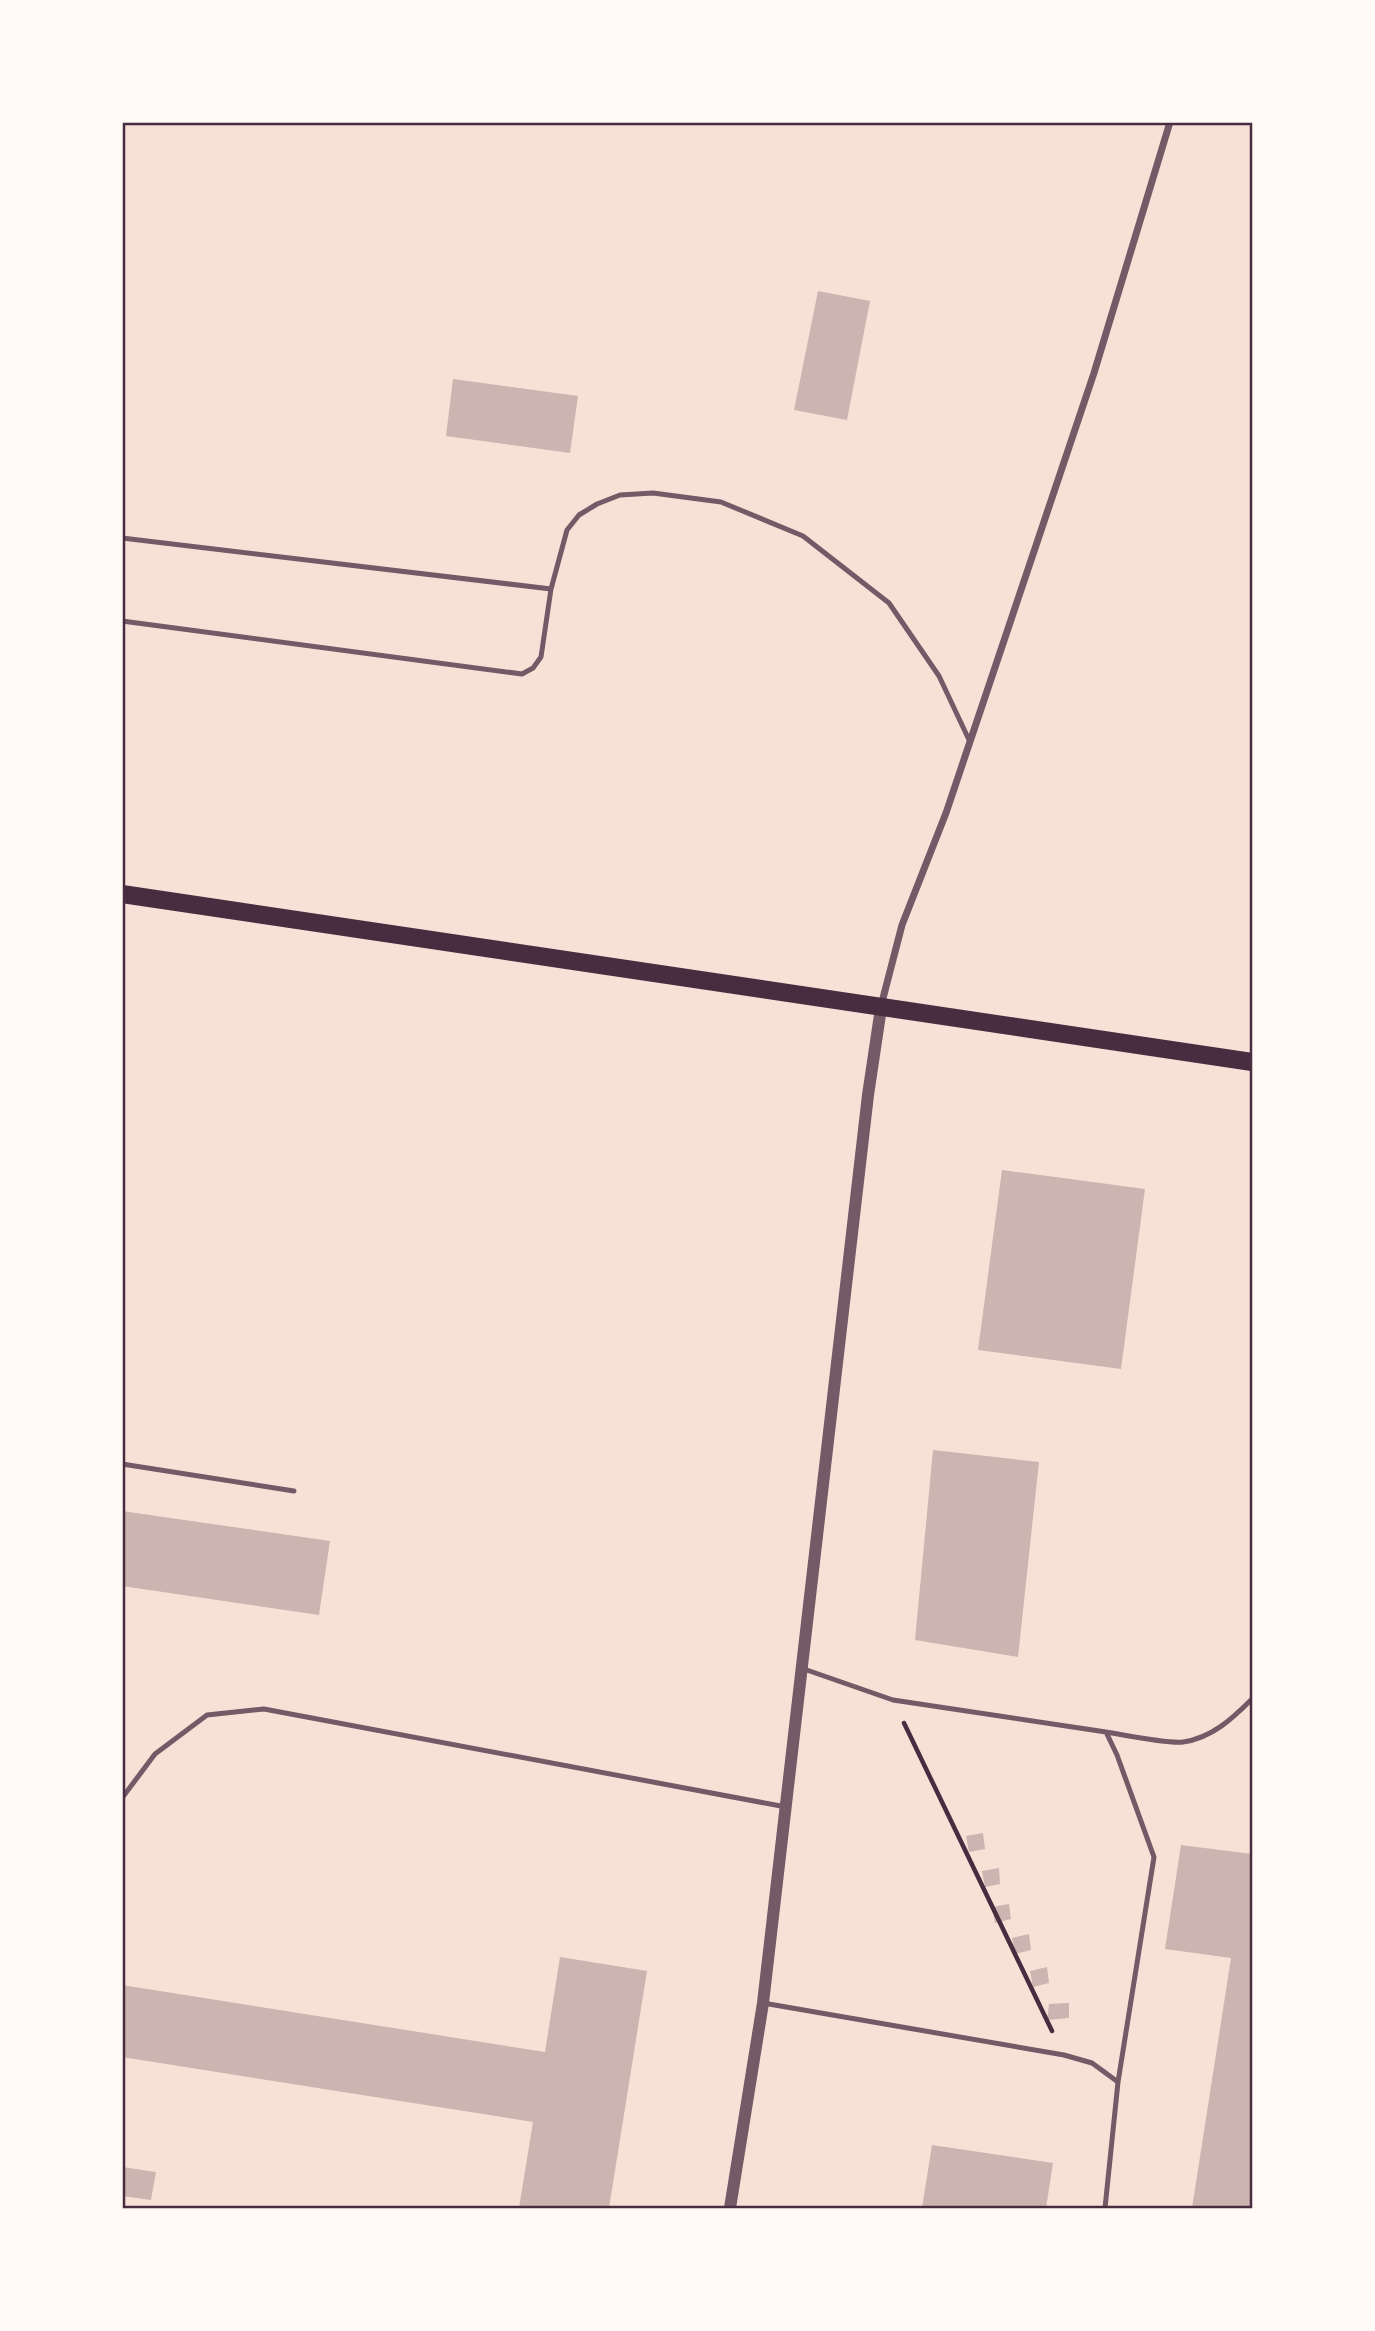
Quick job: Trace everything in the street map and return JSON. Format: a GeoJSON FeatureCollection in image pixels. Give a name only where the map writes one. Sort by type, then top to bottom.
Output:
{"type":"FeatureCollection","features":[{"type":"Feature","properties":{"kind":"main road"},"geometry":{"type":"LineString","coordinates":[[122,894],[1252,1062]]}},
{"type":"Feature","properties":{"kind":"street"},"geometry":{"type":"LineString","coordinates":[[730,2208],[764,2003],[866,1109],[881,1008],[902,925],[946,813],[1094,373],[1170,122]]}},
{"type":"Feature","properties":{"kind":"lane"},"geometry":{"type":"LineString","coordinates":[[122,621],[522,674],[533,668],[541,657],[551,589],[567,530],[579,515],[620,495],[653,493],[721,502],[803,536],[889,603],[939,676],[970,742]]}},
{"type":"Feature","properties":{"kind":"lane"},"geometry":{"type":"LineString","coordinates":[[122,538],[551,589]]}},
{"type":"Feature","properties":{"kind":"lane"},"geometry":{"type":"LineString","coordinates":[[122,1464],[294,1491]]}},
{"type":"Feature","properties":{"kind":"lane"},"geometry":{"type":"LineString","coordinates":[[801,1668],[893,1700],[1182,1742],[1209,1734],[1230,1721],[1252,1699]]}},
{"type":"Feature","properties":{"kind":"lane"},"geometry":{"type":"LineString","coordinates":[[122,1798],[155,1755],[207,1715],[264,1709],[786,1807]]}},
{"type":"Feature","properties":{"kind":"lane"},"geometry":{"type":"LineString","coordinates":[[1105,2208],[1118,2082],[1154,1857],[1107,1732]]}},
{"type":"Feature","properties":{"kind":"lane"},"geometry":{"type":"LineString","coordinates":[[764,2003],[1064,2055],[1092,2063],[1118,2082]]}},
{"type":"Feature","properties":{"kind":"path"},"geometry":{"type":"LineString","coordinates":[[893,1700],[1064,2055]]}},
{"type":"Feature","properties":{"kind":"building"},"geometry":{"type":"Polygon","coordinates":[[[818,291],[870,301],[847,420],[794,410],[818,291]]]}},
{"type":"Feature","properties":{"kind":"building"},"geometry":{"type":"Polygon","coordinates":[[[453,379],[578,396],[570,453],[446,436],[453,379]]]}},
{"type":"Feature","properties":{"kind":"building"},"geometry":{"type":"Polygon","coordinates":[[[1002,1170],[1145,1189],[1121,1369],[978,1350],[1002,1170]]]}},
{"type":"Feature","properties":{"kind":"building"},"geometry":{"type":"Polygon","coordinates":[[[933,1450],[1039,1462],[1018,1657],[915,1640],[933,1450]]]}},
{"type":"Feature","properties":{"kind":"building"},"geometry":{"type":"Polygon","coordinates":[[[122,1511],[330,1541],[319,1615],[122,1586],[122,1511]]]}},
{"type":"Feature","properties":{"kind":"building"},"geometry":{"type":"Polygon","coordinates":[[[983,1833],[985,1849],[969,1852],[966,1836],[983,1833]]]}},
{"type":"Feature","properties":{"kind":"building"},"geometry":{"type":"Polygon","coordinates":[[[1181,1845],[1252,1854],[1252,2208],[1192,2208],[1231,1958],[1165,1949],[1181,1845]]]}},
{"type":"Feature","properties":{"kind":"building"},"geometry":{"type":"Polygon","coordinates":[[[999,1868],[1000,1884],[985,1887],[982,1871],[999,1868]]]}},
{"type":"Feature","properties":{"kind":"building"},"geometry":{"type":"Polygon","coordinates":[[[1009,1904],[1011,1919],[995,1923],[992,1907],[1009,1904]]]}},
{"type":"Feature","properties":{"kind":"building"},"geometry":{"type":"Polygon","coordinates":[[[1029,1934],[1031,1950],[1015,1954],[1012,1938],[1029,1934]]]}},
{"type":"Feature","properties":{"kind":"building"},"geometry":{"type":"Polygon","coordinates":[[[560,1957],[647,1971],[609,2208],[519,2208],[533,2122],[122,2057],[122,1985],[545,2052],[560,1957]]]}},
{"type":"Feature","properties":{"kind":"building"},"geometry":{"type":"Polygon","coordinates":[[[1047,1967],[1049,1983],[1033,1987],[1030,1971],[1047,1967]]]}},
{"type":"Feature","properties":{"kind":"building"},"geometry":{"type":"Polygon","coordinates":[[[1069,2003],[1069,2018],[1047,2020],[1049,2004],[1069,2003]]]}},
{"type":"Feature","properties":{"kind":"building"},"geometry":{"type":"Polygon","coordinates":[[[932,2145],[1053,2163],[1046,2208],[922,2208],[932,2145]]]}},
{"type":"Feature","properties":{"kind":"building"},"geometry":{"type":"Polygon","coordinates":[[[122,2167],[156,2172],[151,2200],[122,2196],[122,2167]]]}}]}
